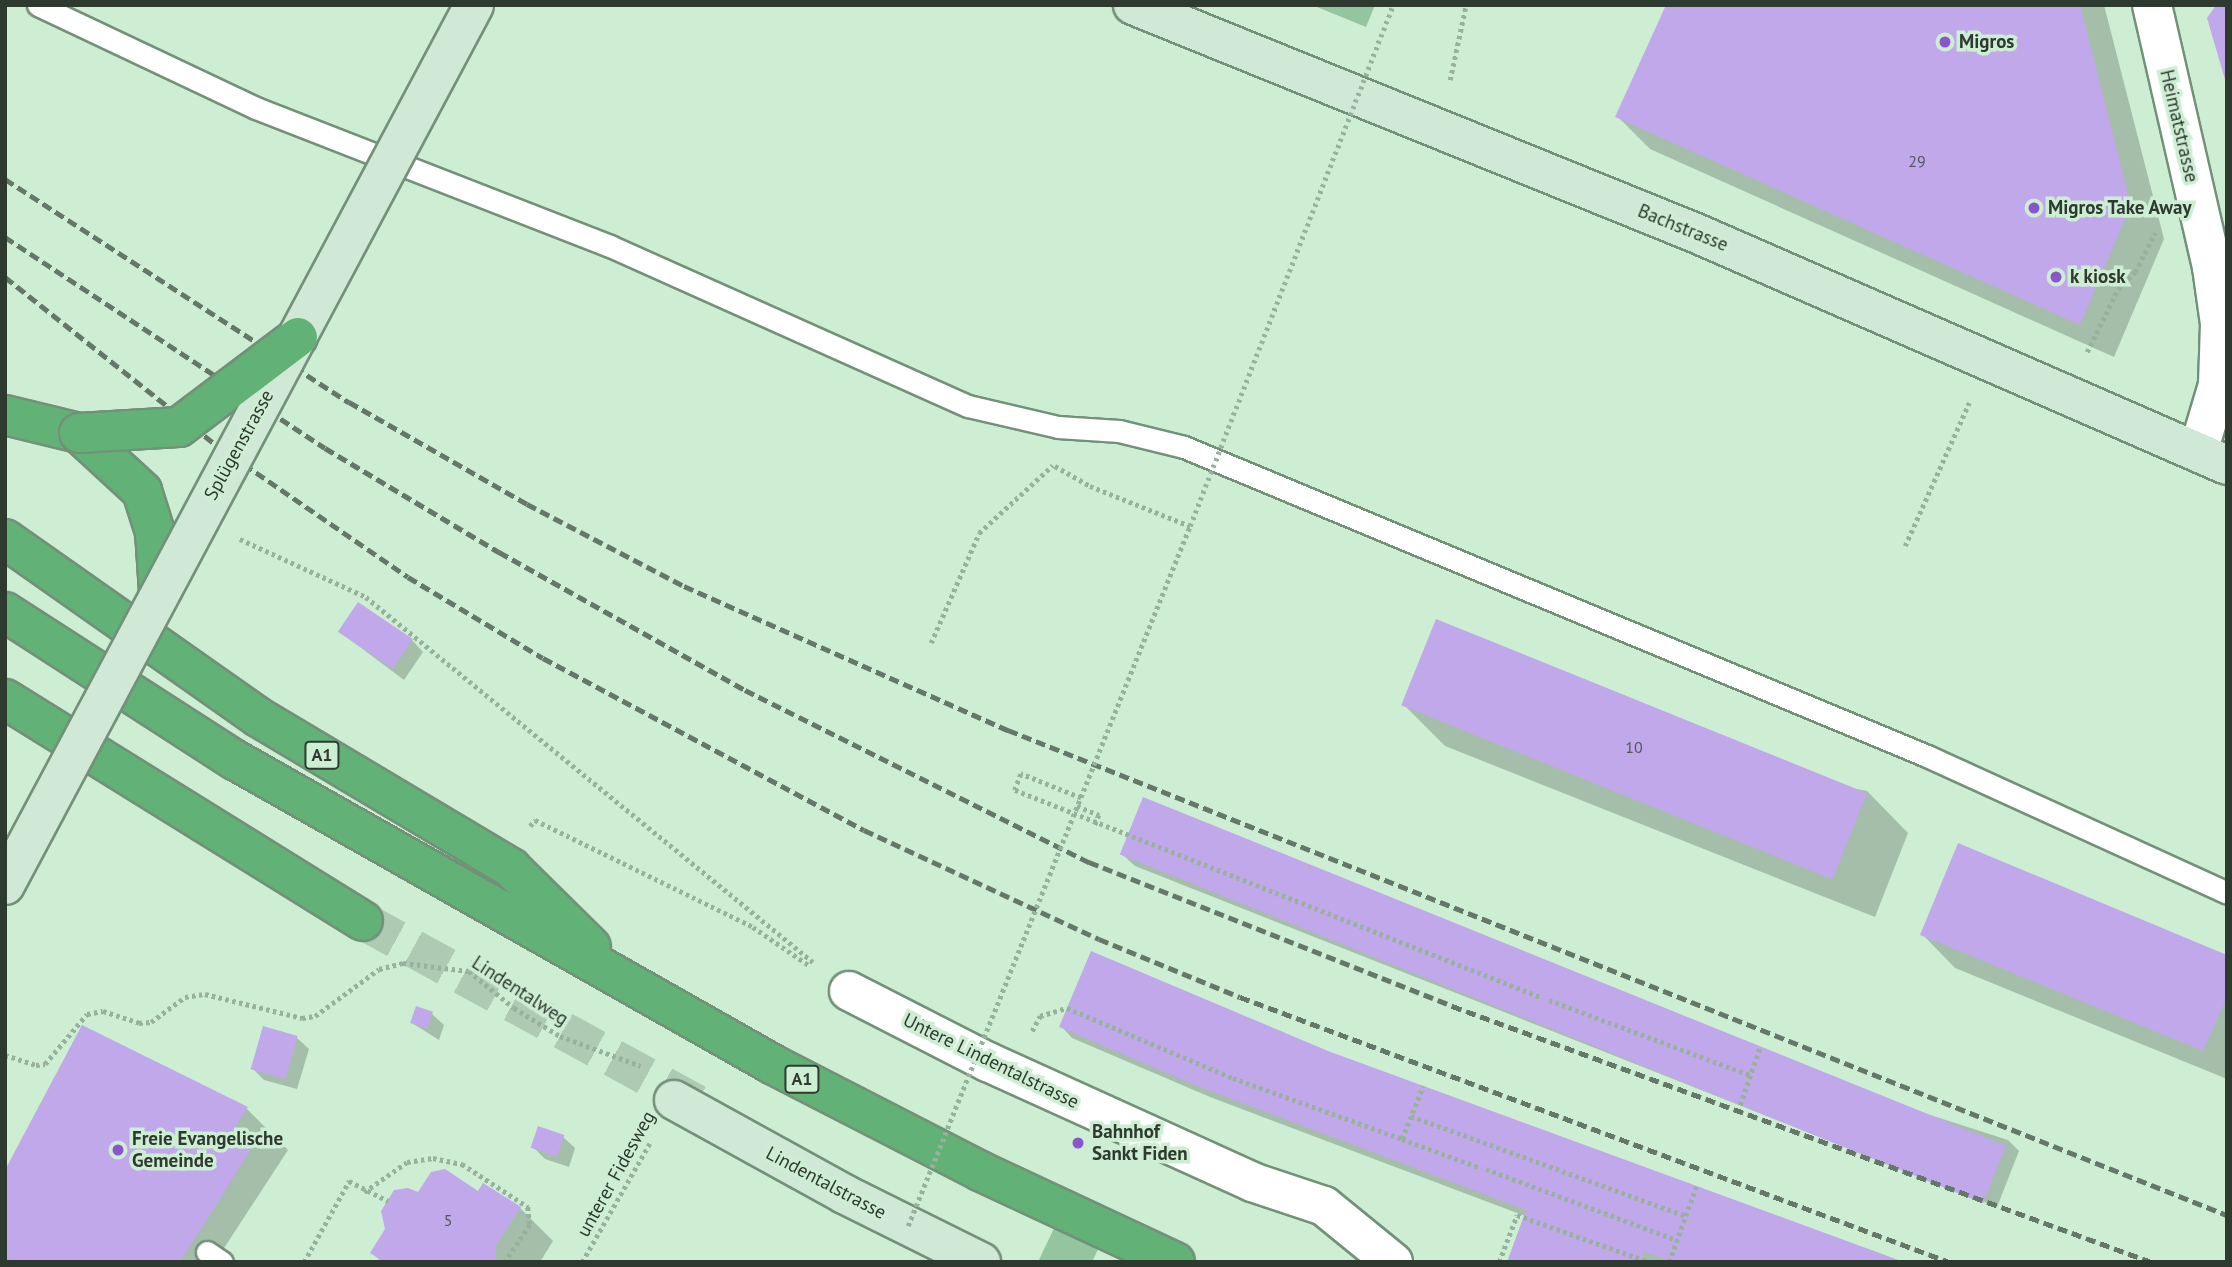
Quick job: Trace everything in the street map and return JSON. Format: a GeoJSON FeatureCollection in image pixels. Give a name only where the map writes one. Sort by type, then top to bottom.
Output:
{"type":"FeatureCollection","features":[{"type":"Feature","properties":{"kind":"highway"},"geometry":{"type":"LineString","coordinates":[[5,415],[79,433],[179,427],[298,338]]}},
{"type":"Feature","properties":{"kind":"highway"},"geometry":{"type":"LineString","coordinates":[[79,433],[142,491],[155,532],[159,593]]}},
{"type":"Feature","properties":{"kind":"highway","name":"A1"},"geometry":{"type":"LineString","coordinates":[[5,539],[258,717],[511,868],[627,983]]}},
{"type":"Feature","properties":{"kind":"highway","name":"A1"},"geometry":{"type":"LineString","coordinates":[[5,612],[235,760],[627,983],[980,1171],[1175,1262]]}},
{"type":"Feature","properties":{"kind":"highway"},"geometry":{"type":"LineString","coordinates":[[5,699],[363,921]]}},
{"type":"Feature","properties":{"kind":"street","name":"Splügenstrasse"},"geometry":{"type":"LineString","coordinates":[[5,885],[474,5]]}},
{"type":"Feature","properties":{"kind":"street","name":"Bachstrasse"},"geometry":{"type":"LineString","coordinates":[[1133,5],[1723,244],[2212,459]]}},
{"type":"Feature","properties":{"kind":"street","name":"Heimatstrasse"},"geometry":{"type":"LineString","coordinates":[[2152,5],[2223,324],[2212,459]]}},
{"type":"Feature","properties":{"kind":"street","name":"Untere Lindentalstrasse"},"geometry":{"type":"LineString","coordinates":[[849,992],[988,1062],[1252,1182],[1324,1206],[1354,1235],[1393,1262]]}},
{"type":"Feature","properties":{"kind":"street","name":"Lindentalstrasse"},"geometry":{"type":"LineString","coordinates":[[674,1100],[908,1226],[981,1262]]}},
{"type":"Feature","properties":{"kind":"lane"},"geometry":{"type":"LineString","coordinates":[[38,5],[256,108],[610,246],[968,406],[1058,427],[1119,431],[1184,447],[1927,757],[2227,893]]}},
{"type":"Feature","properties":{"kind":"path"},"geometry":{"type":"LineString","coordinates":[[908,1226],[1190,526],[1393,5]]}},
{"type":"Feature","properties":{"kind":"path"},"geometry":{"type":"LineString","coordinates":[[1450,80],[1466,5]]}},
{"type":"Feature","properties":{"kind":"path"},"geometry":{"type":"LineString","coordinates":[[2087,352],[2118,289],[2135,272],[2145,251]]}},
{"type":"Feature","properties":{"kind":"path"},"geometry":{"type":"LineString","coordinates":[[1905,546],[1972,398]]}},
{"type":"Feature","properties":{"kind":"path"},"geometry":{"type":"LineString","coordinates":[[931,643],[979,533],[1054,465]]}},
{"type":"Feature","properties":{"kind":"path"},"geometry":{"type":"LineString","coordinates":[[1090,486],[1190,526]]}},
{"type":"Feature","properties":{"kind":"path"},"geometry":{"type":"LineString","coordinates":[[229,530],[251,546],[366,597],[849,992]]}},
{"type":"Feature","properties":{"kind":"path"},"geometry":{"type":"LineString","coordinates":[[1081,798],[1021,774],[1015,790],[1094,825],[1750,1075]]}},
{"type":"Feature","properties":{"kind":"path"},"geometry":{"type":"LineString","coordinates":[[1077,807],[1099,815],[1094,825]]}},
{"type":"Feature","properties":{"kind":"path"},"geometry":{"type":"LineString","coordinates":[[527,828],[535,820],[753,927],[849,992]]}},
{"type":"Feature","properties":{"kind":"path","name":"Lindentalweg"},"geometry":{"type":"LineString","coordinates":[[5,1055],[36,1065],[45,1063],[87,1014],[103,1011],[139,1023],[151,1022],[185,997],[205,994],[302,1018],[315,1016],[339,1003],[379,969],[403,963],[430,964],[469,971],[514,1008],[560,1036],[654,1071],[673,1084],[674,1100]]}},
{"type":"Feature","properties":{"kind":"path"},"geometry":{"type":"LineString","coordinates":[[1067,1008],[1233,1078],[1677,1240]]}},
{"type":"Feature","properties":{"kind":"path"},"geometry":{"type":"LineString","coordinates":[[916,1035],[925,1019]]}},
{"type":"Feature","properties":{"kind":"path"},"geometry":{"type":"LineString","coordinates":[[1740,1105],[1760,1047]]}},
{"type":"Feature","properties":{"kind":"path"},"geometry":{"type":"LineString","coordinates":[[1402,1139],[1423,1086]]}},
{"type":"Feature","properties":{"kind":"path","name":"unterer Fidesweg"},"geometry":{"type":"LineString","coordinates":[[582,1262],[674,1100]]}},
{"type":"Feature","properties":{"kind":"path"},"geometry":{"type":"LineString","coordinates":[[1411,1116],[1686,1216]]}},
{"type":"Feature","properties":{"kind":"path"},"geometry":{"type":"LineString","coordinates":[[364,1192],[407,1162],[433,1158],[462,1164],[528,1207],[530,1225],[505,1262]]}},
{"type":"Feature","properties":{"kind":"path"},"geometry":{"type":"LineString","coordinates":[[304,1262],[349,1181],[364,1192],[387,1201]]}},
{"type":"Feature","properties":{"kind":"path"},"geometry":{"type":"LineString","coordinates":[[1669,1262],[1696,1186]]}},
{"type":"Feature","properties":{"kind":"path"},"geometry":{"type":"LineString","coordinates":[[1499,1262],[1517,1214],[1649,1262]]}},
{"type":"Feature","properties":{"kind":"green space"},"geometry":{"type":"Polygon","coordinates":[[[1312,5],[1375,5],[1366,27],[1312,5]]]}},
{"type":"Feature","properties":{"kind":"green space"},"geometry":{"type":"Polygon","coordinates":[[[1056,1224],[1100,1245],[1092,1262],[1038,1262],[1056,1224]]]}},
{"type":"Feature","properties":{"kind":"building"},"geometry":{"type":"Polygon","coordinates":[[[1666,5],[2080,5],[2131,205],[2080,325],[1615,117],[1666,5]]]}},
{"type":"Feature","properties":{"kind":"building"},"geometry":{"type":"Polygon","coordinates":[[[2216,5],[2227,5],[2226,83],[2207,18],[2216,5]]]}},
{"type":"Feature","properties":{"kind":"building"},"geometry":{"type":"Polygon","coordinates":[[[358,602],[413,639],[393,669],[338,632],[358,602]]]}},
{"type":"Feature","properties":{"kind":"building"},"geometry":{"type":"Polygon","coordinates":[[[1436,619],[1867,793],[1832,879],[1401,705],[1436,619]]]}},
{"type":"Feature","properties":{"kind":"building"},"geometry":{"type":"Polygon","coordinates":[[[1143,797],[2006,1146],[1983,1203],[1120,854],[1143,797]]]}},
{"type":"Feature","properties":{"kind":"building"},"geometry":{"type":"Polygon","coordinates":[[[1958,843],[2227,955],[2227,997],[2203,1051],[1920,935],[1958,843]]]}},
{"type":"Feature","properties":{"kind":"building"},"geometry":{"type":"Polygon","coordinates":[[[1091,951],[1328,1051],[1904,1262],[1673,1262],[1644,1252],[1640,1262],[1507,1262],[1526,1210],[1197,1086],[1059,1027],[1091,951]]]}},
{"type":"Feature","properties":{"kind":"building"},"geometry":{"type":"Polygon","coordinates":[[[416,1006],[433,1012],[427,1029],[410,1023],[416,1006]]]}},
{"type":"Feature","properties":{"kind":"building","name":"Freie Evangelische Gemeinde"},"geometry":{"type":"Polygon","coordinates":[[[82,1025],[248,1107],[233,1130],[255,1143],[180,1262],[14,1262],[5,1257],[5,1170],[82,1025]]]}},
{"type":"Feature","properties":{"kind":"building"},"geometry":{"type":"Polygon","coordinates":[[[263,1026],[298,1036],[285,1079],[251,1069],[263,1026]]]}},
{"type":"Feature","properties":{"kind":"building"},"geometry":{"type":"Polygon","coordinates":[[[538,1126],[564,1135],[557,1157],[531,1148],[538,1126]]]}},
{"type":"Feature","properties":{"kind":"building"},"geometry":{"type":"Polygon","coordinates":[[[445,1169],[478,1191],[483,1183],[521,1207],[496,1245],[496,1262],[384,1262],[370,1253],[385,1229],[381,1211],[394,1190],[408,1188],[418,1192],[431,1172],[445,1169]]]}},
{"type":"Feature","properties":{"kind":"tunnel"},"geometry":{"type":"LineString","coordinates":[[363,921],[708,1110]]}},
{"type":"Feature","properties":{"kind":"railway"},"geometry":{"type":"LineString","coordinates":[[5,179],[349,402],[527,504],[684,586],[1008,730],[2227,1215]]}},
{"type":"Feature","properties":{"kind":"railway"},"geometry":{"type":"LineString","coordinates":[[5,237],[325,448],[499,552],[745,690],[1089,862],[1452,1006],[2151,1262]]}},
{"type":"Feature","properties":{"kind":"railway"},"geometry":{"type":"LineString","coordinates":[[5,277],[219,447],[408,577],[543,658],[864,830],[1099,939],[1240,997],[1949,1262]]}},
{"type":"Feature","properties":{"kind":"place","name":"Migros"},"geometry":{"type":"Point","coordinates":[1945,42]}},
{"type":"Feature","properties":{"kind":"place","name":"Migros Take Away"},"geometry":{"type":"Point","coordinates":[2034,208]}},
{"type":"Feature","properties":{"kind":"place","name":"k kiosk"},"geometry":{"type":"Point","coordinates":[2056,277]}},
{"type":"Feature","properties":{"kind":"place","name":"Bahnhof Sankt Fiden"},"geometry":{"type":"Point","coordinates":[1078,1143]}},
{"type":"Feature","properties":{"kind":"place","name":"Freie Evangelische Gemeinde"},"geometry":{"type":"Point","coordinates":[118,1150]}}]}
